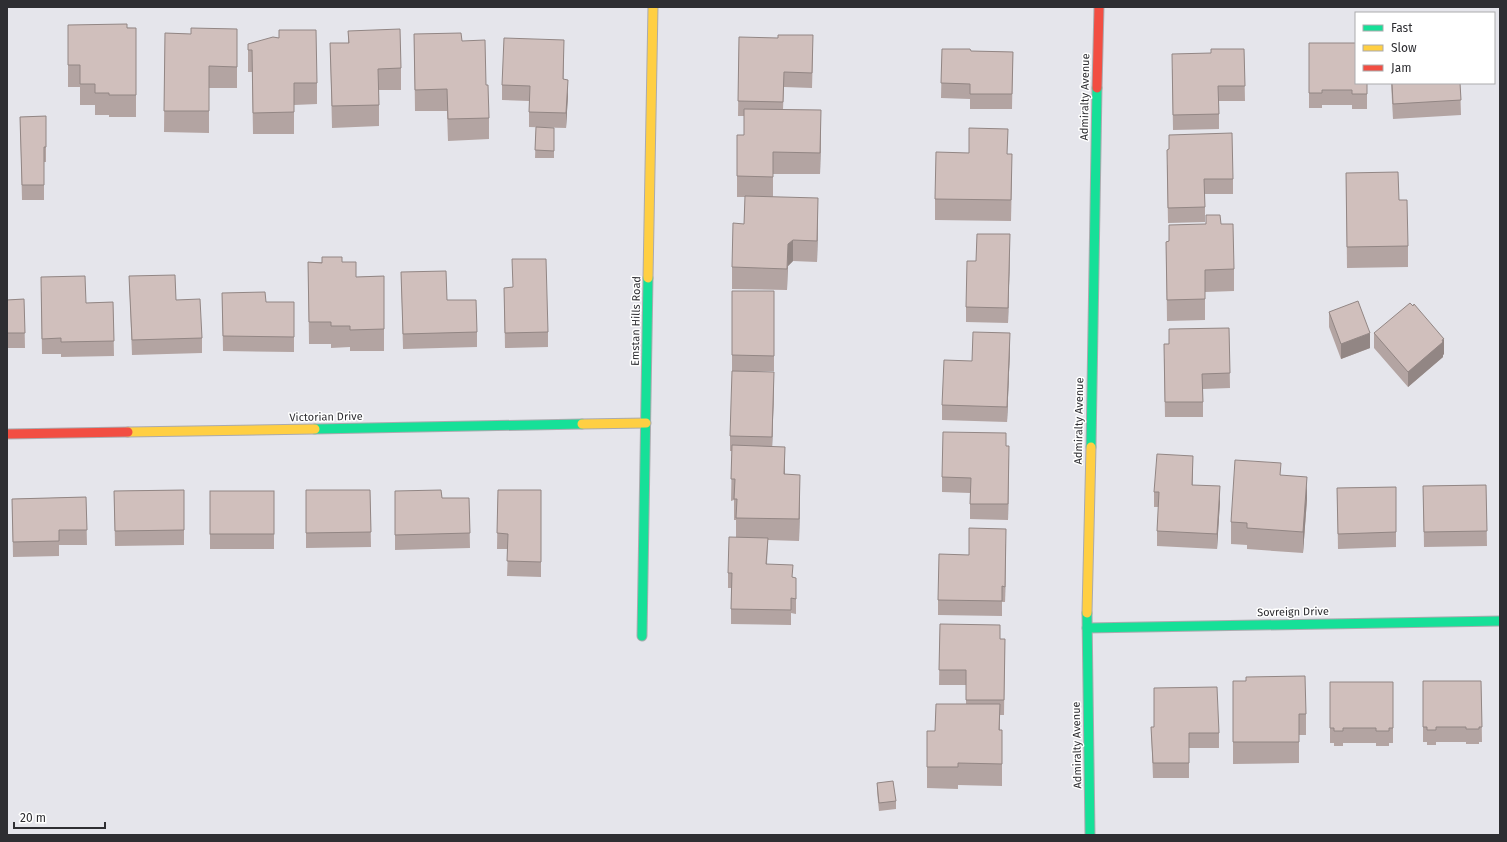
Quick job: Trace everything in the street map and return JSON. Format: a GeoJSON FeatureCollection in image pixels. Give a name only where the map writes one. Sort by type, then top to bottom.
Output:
{"type":"FeatureCollection","features":[{"type":"Feature","properties":{"kind":"street","name":"Emstan Hills Road"},"geometry":{"type":"LineString","coordinates":[[642,636],[654,7]]}},
{"type":"Feature","properties":{"kind":"street","name":"Admiralty Avenue"},"geometry":{"type":"LineString","coordinates":[[1090,835],[1087,628],[1099,7]]}},
{"type":"Feature","properties":{"kind":"street","name":"Victorian Drive"},"geometry":{"type":"LineString","coordinates":[[7,434],[646,423]]}},
{"type":"Feature","properties":{"kind":"street","name":"Sovreign Drive"},"geometry":{"type":"LineString","coordinates":[[1087,628],[1500,621]]}},
{"type":"Feature","properties":{"kind":"building"},"geometry":{"type":"Polygon","coordinates":[[[127,24],[127,28],[136,28],[136,95],[109,95],[109,93],[95,93],[95,84],[80,84],[80,65],[68,65],[68,25],[127,24]]]}},
{"type":"Feature","properties":{"kind":"building"},"geometry":{"type":"Polygon","coordinates":[[[191,28],[237,29],[237,67],[209,66],[209,111],[164,111],[165,33],[191,34],[191,28]]]}},
{"type":"Feature","properties":{"kind":"building"},"geometry":{"type":"Polygon","coordinates":[[[400,29],[401,68],[378,69],[379,105],[332,106],[330,43],[349,43],[348,31],[400,29]]]}},
{"type":"Feature","properties":{"kind":"building"},"geometry":{"type":"Polygon","coordinates":[[[279,30],[316,30],[317,83],[294,83],[294,112],[253,113],[252,50],[248,50],[248,44],[273,37],[279,38],[279,30]]]}},
{"type":"Feature","properties":{"kind":"building"},"geometry":{"type":"Polygon","coordinates":[[[461,33],[462,41],[485,40],[486,85],[488,85],[489,118],[448,119],[447,89],[415,90],[414,34],[461,33]]]}},
{"type":"Feature","properties":{"kind":"building"},"geometry":{"type":"Polygon","coordinates":[[[778,35],[813,35],[812,73],[784,72],[783,102],[738,101],[739,37],[778,38],[778,35]]]}},
{"type":"Feature","properties":{"kind":"building"},"geometry":{"type":"Polygon","coordinates":[[[504,38],[564,40],[563,79],[568,80],[566,113],[529,112],[530,86],[502,85],[504,38]]]}},
{"type":"Feature","properties":{"kind":"building"},"geometry":{"type":"Polygon","coordinates":[[[1309,43],[1355,43],[1355,84],[1367,84],[1367,94],[1352,94],[1352,90],[1322,90],[1322,93],[1309,93],[1309,43]]]}},
{"type":"Feature","properties":{"kind":"building"},"geometry":{"type":"Polygon","coordinates":[[[942,49],[1013,52],[1012,94],[970,94],[970,84],[941,83],[942,49]]]}},
{"type":"Feature","properties":{"kind":"building"},"geometry":{"type":"Polygon","coordinates":[[[1211,49],[1244,49],[1245,86],[1218,86],[1219,114],[1173,115],[1172,54],[1211,53],[1211,49]]]}},
{"type":"Feature","properties":{"kind":"building"},"geometry":{"type":"Polygon","coordinates":[[[1392,84],[1460,84],[1461,100],[1393,104],[1392,84]]]}},
{"type":"Feature","properties":{"kind":"building"},"geometry":{"type":"Polygon","coordinates":[[[744,109],[821,110],[820,153],[773,152],[773,177],[737,176],[737,135],[744,135],[744,109]]]}},
{"type":"Feature","properties":{"kind":"building"},"geometry":{"type":"Polygon","coordinates":[[[46,116],[44,185],[22,185],[20,117],[46,116]]]}},
{"type":"Feature","properties":{"kind":"building"},"geometry":{"type":"Polygon","coordinates":[[[536,127],[554,128],[554,151],[535,150],[536,127]]]}},
{"type":"Feature","properties":{"kind":"building"},"geometry":{"type":"Polygon","coordinates":[[[969,128],[1008,129],[1007,154],[1012,154],[1011,200],[935,199],[936,152],[969,153],[969,128]]]}},
{"type":"Feature","properties":{"kind":"building"},"geometry":{"type":"Polygon","coordinates":[[[1232,133],[1233,179],[1204,179],[1205,207],[1168,208],[1167,150],[1169,149],[1169,135],[1232,133]]]}},
{"type":"Feature","properties":{"kind":"building"},"geometry":{"type":"Polygon","coordinates":[[[1398,172],[1399,200],[1407,200],[1408,246],[1347,247],[1346,173],[1398,172]]]}},
{"type":"Feature","properties":{"kind":"building"},"geometry":{"type":"Polygon","coordinates":[[[745,196],[818,198],[817,241],[793,240],[788,244],[787,269],[732,267],[733,223],[744,224],[745,196]]]}},
{"type":"Feature","properties":{"kind":"building"},"geometry":{"type":"Polygon","coordinates":[[[1206,215],[1220,215],[1221,224],[1233,224],[1234,269],[1205,270],[1205,299],[1167,300],[1166,242],[1169,241],[1169,225],[1206,224],[1206,215]]]}},
{"type":"Feature","properties":{"kind":"building"},"geometry":{"type":"Polygon","coordinates":[[[977,234],[1010,234],[1008,308],[966,307],[967,261],[976,261],[977,234]]]}},
{"type":"Feature","properties":{"kind":"building"},"geometry":{"type":"Polygon","coordinates":[[[322,257],[342,257],[342,262],[356,262],[356,277],[384,276],[384,329],[350,330],[350,326],[331,326],[331,322],[309,322],[308,262],[322,263],[322,257]]]}},
{"type":"Feature","properties":{"kind":"building"},"geometry":{"type":"Polygon","coordinates":[[[512,259],[546,259],[548,332],[505,333],[504,288],[513,287],[512,259]]]}},
{"type":"Feature","properties":{"kind":"building"},"geometry":{"type":"Polygon","coordinates":[[[446,271],[447,300],[476,300],[477,332],[403,334],[401,272],[446,271]]]}},
{"type":"Feature","properties":{"kind":"building"},"geometry":{"type":"Polygon","coordinates":[[[175,275],[176,300],[200,299],[202,338],[132,340],[129,276],[175,275]]]}},
{"type":"Feature","properties":{"kind":"building"},"geometry":{"type":"Polygon","coordinates":[[[85,276],[86,303],[113,302],[114,341],[61,342],[61,338],[42,339],[41,277],[85,276]]]}},
{"type":"Feature","properties":{"kind":"building"},"geometry":{"type":"Polygon","coordinates":[[[732,291],[774,291],[774,356],[732,355],[732,291]]]}},
{"type":"Feature","properties":{"kind":"building"},"geometry":{"type":"Polygon","coordinates":[[[265,292],[266,302],[294,302],[294,337],[223,336],[222,293],[265,292]]]}},
{"type":"Feature","properties":{"kind":"building"},"geometry":{"type":"Polygon","coordinates":[[[24,299],[25,333],[7,333],[7,300],[24,299]]]}},
{"type":"Feature","properties":{"kind":"building"},"geometry":{"type":"Polygon","coordinates":[[[1358,301],[1370,333],[1341,344],[1329,312],[1358,301]]]}},
{"type":"Feature","properties":{"kind":"building"},"geometry":{"type":"Polygon","coordinates":[[[1410,303],[1413,306],[1414,304],[1444,339],[1442,340],[1443,342],[1408,372],[1374,333],[1410,303]]]}},
{"type":"Feature","properties":{"kind":"building"},"geometry":{"type":"Polygon","coordinates":[[[1229,328],[1230,373],[1202,374],[1203,402],[1165,402],[1164,344],[1169,344],[1169,329],[1229,328]]]}},
{"type":"Feature","properties":{"kind":"building"},"geometry":{"type":"Polygon","coordinates":[[[973,332],[1010,333],[1007,407],[942,405],[944,360],[972,361],[973,332]]]}},
{"type":"Feature","properties":{"kind":"building"},"geometry":{"type":"Polygon","coordinates":[[[732,371],[774,372],[772,437],[730,436],[732,371]]]}},
{"type":"Feature","properties":{"kind":"building"},"geometry":{"type":"Polygon","coordinates":[[[943,432],[1006,433],[1006,446],[1009,446],[1008,504],[970,504],[971,478],[942,477],[943,432]]]}},
{"type":"Feature","properties":{"kind":"building"},"geometry":{"type":"Polygon","coordinates":[[[732,445],[785,447],[784,474],[800,475],[799,519],[736,518],[737,499],[734,499],[735,479],[731,479],[732,445]]]}},
{"type":"Feature","properties":{"kind":"building"},"geometry":{"type":"Polygon","coordinates":[[[1157,454],[1193,456],[1192,485],[1220,486],[1217,534],[1157,531],[1159,492],[1154,492],[1157,454]]]}},
{"type":"Feature","properties":{"kind":"building"},"geometry":{"type":"Polygon","coordinates":[[[1235,460],[1281,463],[1280,475],[1307,477],[1303,532],[1247,528],[1247,523],[1231,522],[1235,460]]]}},
{"type":"Feature","properties":{"kind":"building"},"geometry":{"type":"Polygon","coordinates":[[[1486,485],[1487,531],[1424,532],[1423,486],[1486,485]]]}},
{"type":"Feature","properties":{"kind":"building"},"geometry":{"type":"Polygon","coordinates":[[[1396,487],[1396,532],[1338,534],[1337,488],[1396,487]]]}},
{"type":"Feature","properties":{"kind":"building"},"geometry":{"type":"Polygon","coordinates":[[[184,490],[184,530],[115,531],[114,491],[184,490]]]}},
{"type":"Feature","properties":{"kind":"building"},"geometry":{"type":"Polygon","coordinates":[[[306,490],[370,490],[371,532],[306,533],[306,490]]]}},
{"type":"Feature","properties":{"kind":"building"},"geometry":{"type":"Polygon","coordinates":[[[441,490],[442,498],[469,498],[470,533],[395,535],[395,491],[441,490]]]}},
{"type":"Feature","properties":{"kind":"building"},"geometry":{"type":"Polygon","coordinates":[[[498,490],[541,490],[541,562],[507,561],[508,534],[497,533],[498,490]]]}},
{"type":"Feature","properties":{"kind":"building"},"geometry":{"type":"Polygon","coordinates":[[[210,491],[274,491],[274,534],[210,534],[210,491]]]}},
{"type":"Feature","properties":{"kind":"building"},"geometry":{"type":"Polygon","coordinates":[[[86,497],[87,530],[59,530],[59,541],[13,542],[12,499],[86,497]]]}},
{"type":"Feature","properties":{"kind":"building"},"geometry":{"type":"Polygon","coordinates":[[[969,528],[1006,529],[1005,587],[1002,586],[1002,601],[938,600],[939,554],[969,555],[969,528]]]}},
{"type":"Feature","properties":{"kind":"building"},"geometry":{"type":"Polygon","coordinates":[[[729,537],[768,538],[766,564],[793,565],[792,577],[796,578],[796,599],[791,598],[791,610],[731,609],[732,573],[728,573],[729,537]]]}},
{"type":"Feature","properties":{"kind":"building"},"geometry":{"type":"Polygon","coordinates":[[[940,624],[1000,625],[1000,639],[1005,639],[1004,700],[966,700],[966,670],[939,670],[940,624]]]}},
{"type":"Feature","properties":{"kind":"building"},"geometry":{"type":"Polygon","coordinates":[[[1305,676],[1306,714],[1299,714],[1299,742],[1233,742],[1233,681],[1246,681],[1246,677],[1305,676]]]}},
{"type":"Feature","properties":{"kind":"building"},"geometry":{"type":"Polygon","coordinates":[[[1423,681],[1481,681],[1482,727],[1479,727],[1479,729],[1466,729],[1466,727],[1436,727],[1436,730],[1427,730],[1427,727],[1423,727],[1423,681]]]}},
{"type":"Feature","properties":{"kind":"building"},"geometry":{"type":"Polygon","coordinates":[[[1330,682],[1393,682],[1393,728],[1389,728],[1389,731],[1376,731],[1376,728],[1343,728],[1343,731],[1334,731],[1334,728],[1330,728],[1330,682]]]}},
{"type":"Feature","properties":{"kind":"building"},"geometry":{"type":"Polygon","coordinates":[[[1217,687],[1219,733],[1189,733],[1189,763],[1153,763],[1151,727],[1154,727],[1154,688],[1217,687]]]}},
{"type":"Feature","properties":{"kind":"building"},"geometry":{"type":"Polygon","coordinates":[[[936,704],[1000,704],[999,730],[1002,730],[1002,764],[958,763],[958,767],[927,767],[927,731],[935,731],[936,704]]]}},
{"type":"Feature","properties":{"kind":"building"},"geometry":{"type":"Polygon","coordinates":[[[893,781],[896,801],[879,803],[877,783],[893,781]]]}},
{"type":"Feature","properties":{"kind":"traffic: fast"},"geometry":{"type":"LineString","coordinates":[[1091,447],[1097,88]]}},
{"type":"Feature","properties":{"kind":"traffic: fast"},"geometry":{"type":"LineString","coordinates":[[642,636],[648,278]]}},
{"type":"Feature","properties":{"kind":"traffic: fast"},"geometry":{"type":"LineString","coordinates":[[315,429],[582,424]]}},
{"type":"Feature","properties":{"kind":"traffic: fast"},"geometry":{"type":"LineString","coordinates":[[1087,613],[1090,835]]}},
{"type":"Feature","properties":{"kind":"traffic: fast"},"geometry":{"type":"LineString","coordinates":[[1087,628],[1500,621]]}},
{"type":"Feature","properties":{"kind":"traffic: slow"},"geometry":{"type":"LineString","coordinates":[[648,278],[653,7]]}},
{"type":"Feature","properties":{"kind":"traffic: slow"},"geometry":{"type":"LineString","coordinates":[[582,424],[646,423]]}},
{"type":"Feature","properties":{"kind":"traffic: slow"},"geometry":{"type":"LineString","coordinates":[[128,432],[315,429]]}},
{"type":"Feature","properties":{"kind":"traffic: slow"},"geometry":{"type":"LineString","coordinates":[[1087,613],[1091,447]]}},
{"type":"Feature","properties":{"kind":"traffic: jam"},"geometry":{"type":"LineString","coordinates":[[1097,88],[1099,7]]}},
{"type":"Feature","properties":{"kind":"traffic: jam"},"geometry":{"type":"LineString","coordinates":[[7,434],[128,432]]}}]}
